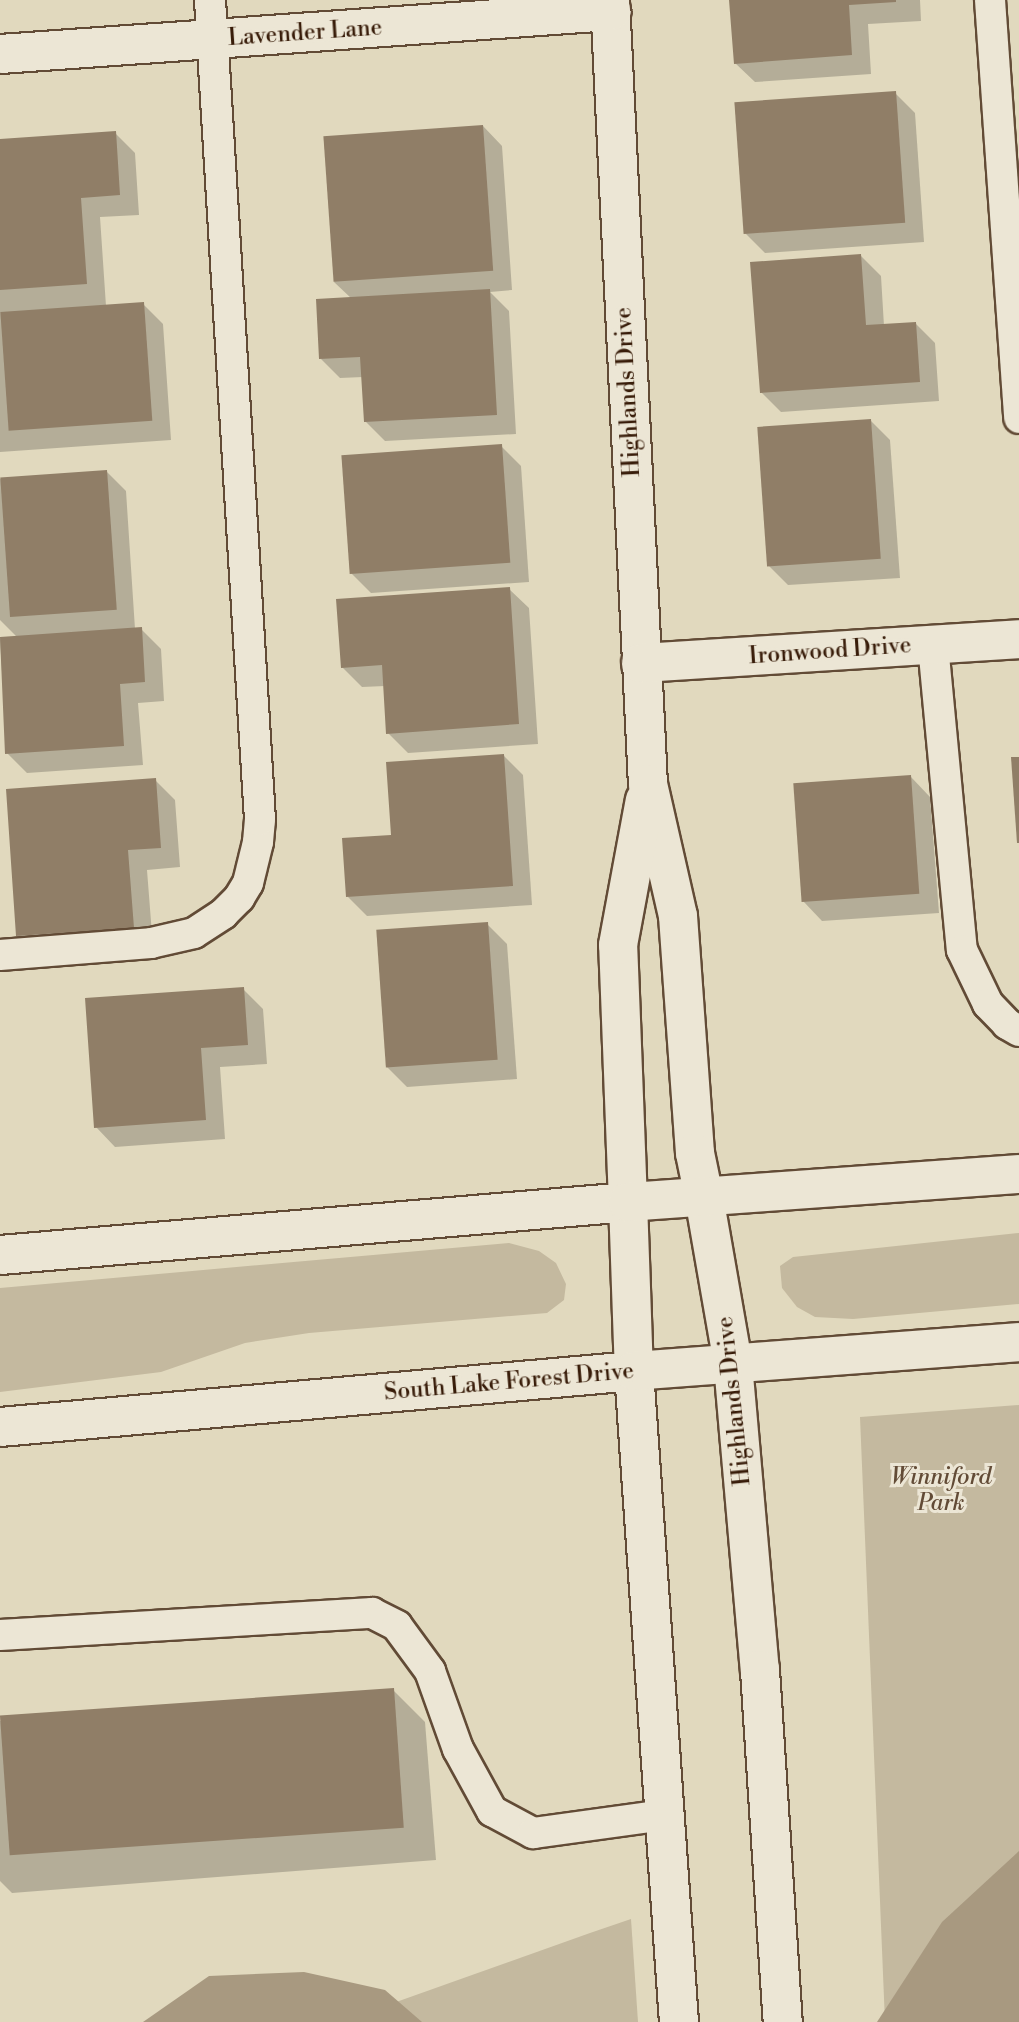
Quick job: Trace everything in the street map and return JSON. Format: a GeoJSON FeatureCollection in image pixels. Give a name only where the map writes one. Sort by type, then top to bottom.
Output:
{"type":"FeatureCollection","features":[{"type":"Feature","properties":{"kind":"street","name":"Lavender Lane"},"geometry":{"type":"LineString","coordinates":[[0,54],[611,6]]}},
{"type":"Feature","properties":{"kind":"street","name":"Highlands Drive"},"geometry":{"type":"LineString","coordinates":[[611,6],[648,784],[678,915],[695,1153],[733,1364],[760,1670],[783,2022]]}},
{"type":"Feature","properties":{"kind":"street","name":"Ironwood Drive"},"geometry":{"type":"LineString","coordinates":[[641,663],[1019,639]]}},
{"type":"Feature","properties":{"kind":"street","name":"Highlands Drive"},"geometry":{"type":"LineString","coordinates":[[648,784],[618,945],[634,1371],[679,2022]]}},
{"type":"Feature","properties":{"kind":"street"},"geometry":{"type":"LineString","coordinates":[[0,1255],[628,1202],[1019,1174]]}},
{"type":"Feature","properties":{"kind":"street","name":"South Lake Forest Drive"},"geometry":{"type":"LineString","coordinates":[[0,1427],[634,1371],[1019,1342]]}},
{"type":"Feature","properties":{"kind":"lane"},"geometry":{"type":"LineString","coordinates":[[0,955],[151,943],[194,933],[223,914],[239,898],[254,862],[260,820],[210,0]]}},
{"type":"Feature","properties":{"kind":"lane"},"geometry":{"type":"LineString","coordinates":[[990,0],[1019,418]]}},
{"type":"Feature","properties":{"kind":"lane"},"geometry":{"type":"LineString","coordinates":[[933,645],[962,950],[988,1004],[1007,1024],[1019,1031]]}},
{"type":"Feature","properties":{"kind":"lane"},"geometry":{"type":"LineString","coordinates":[[0,1635],[372,1613],[397,1626],[430,1671],[458,1749],[492,1811],[533,1833],[665,1815]]}},
{"type":"Feature","properties":{"kind":"green space"},"geometry":{"type":"Polygon","coordinates":[[[1019,1233],[1019,1304],[853,1319],[815,1317],[797,1307],[782,1288],[780,1266],[793,1257],[1019,1233]]]}},
{"type":"Feature","properties":{"kind":"green space"},"geometry":{"type":"Polygon","coordinates":[[[509,1243],[539,1251],[556,1263],[566,1284],[564,1300],[547,1313],[309,1333],[245,1343],[161,1372],[0,1392],[0,1288],[509,1243]]]}},
{"type":"Feature","properties":{"kind":"green space","name":"Winniford Park"},"geometry":{"type":"Polygon","coordinates":[[[1019,1405],[1019,2022],[885,2022],[860,1417],[1019,1405]]]}},
{"type":"Feature","properties":{"kind":"green space"},"geometry":{"type":"Polygon","coordinates":[[[631,1919],[638,2022],[340,2022],[590,1933],[631,1919]]]}},
{"type":"Feature","properties":{"kind":"shaded area"},"geometry":{"type":"Polygon","coordinates":[[[1019,1851],[1019,2022],[877,2022],[942,1922],[1019,1851]]]}},
{"type":"Feature","properties":{"kind":"shaded area"},"geometry":{"type":"Polygon","coordinates":[[[304,1972],[385,1990],[422,2022],[143,2022],[209,1976],[304,1972]]]}},
{"type":"Feature","properties":{"kind":"building"},"geometry":{"type":"Polygon","coordinates":[[[729,0],[896,2],[849,5],[852,55],[734,64],[729,0]]]}},
{"type":"Feature","properties":{"kind":"building"},"geometry":{"type":"Polygon","coordinates":[[[896,91],[905,223],[744,234],[734,102],[896,91]]]}},
{"type":"Feature","properties":{"kind":"building"},"geometry":{"type":"Polygon","coordinates":[[[483,125],[493,271],[334,282],[323,136],[483,125]]]}},
{"type":"Feature","properties":{"kind":"building"},"geometry":{"type":"Polygon","coordinates":[[[116,131],[120,195],[81,198],[87,284],[0,290],[0,139],[116,131]]]}},
{"type":"Feature","properties":{"kind":"building"},"geometry":{"type":"Polygon","coordinates":[[[861,254],[866,325],[916,322],[920,382],[760,393],[750,262],[861,254]]]}},
{"type":"Feature","properties":{"kind":"building"},"geometry":{"type":"Polygon","coordinates":[[[490,289],[497,415],[364,422],[360,357],[319,359],[316,299],[490,289]]]}},
{"type":"Feature","properties":{"kind":"building"},"geometry":{"type":"Polygon","coordinates":[[[144,302],[152,421],[9,431],[0,312],[144,302]]]}},
{"type":"Feature","properties":{"kind":"building"},"geometry":{"type":"Polygon","coordinates":[[[871,419],[881,559],[767,567],[757,427],[871,419]]]}},
{"type":"Feature","properties":{"kind":"building"},"geometry":{"type":"Polygon","coordinates":[[[502,444],[510,563],[350,574],[341,455],[502,444]]]}},
{"type":"Feature","properties":{"kind":"building"},"geometry":{"type":"Polygon","coordinates":[[[107,470],[117,610],[10,617],[0,477],[107,470]]]}},
{"type":"Feature","properties":{"kind":"building"},"geometry":{"type":"Polygon","coordinates":[[[510,587],[519,724],[386,734],[382,665],[341,668],[336,599],[510,587]]]}},
{"type":"Feature","properties":{"kind":"building"},"geometry":{"type":"Polygon","coordinates":[[[142,627],[145,682],[120,684],[124,746],[5,754],[0,637],[142,627]]]}},
{"type":"Feature","properties":{"kind":"building"},"geometry":{"type":"Polygon","coordinates":[[[504,754],[513,886],[346,897],[342,838],[391,835],[386,762],[504,754]]]}},
{"type":"Feature","properties":{"kind":"building"},"geometry":{"type":"Polygon","coordinates":[[[1011,757],[1019,757],[1019,843],[1017,843],[1011,757]]]}},
{"type":"Feature","properties":{"kind":"building"},"geometry":{"type":"Polygon","coordinates":[[[911,775],[919,894],[802,902],[793,783],[911,775]]]}},
{"type":"Feature","properties":{"kind":"building"},"geometry":{"type":"Polygon","coordinates":[[[156,778],[161,848],[128,850],[134,928],[16,936],[6,789],[156,778]]]}},
{"type":"Feature","properties":{"kind":"building"},"geometry":{"type":"Polygon","coordinates":[[[488,922],[498,1060],[386,1067],[376,930],[488,922]]]}},
{"type":"Feature","properties":{"kind":"building"},"geometry":{"type":"Polygon","coordinates":[[[244,987],[248,1045],[201,1048],[206,1120],[94,1128],[85,998],[244,987]]]}},
{"type":"Feature","properties":{"kind":"building"},"geometry":{"type":"Polygon","coordinates":[[[394,1688],[404,1828],[10,1855],[0,1716],[394,1688]]]}}]}
